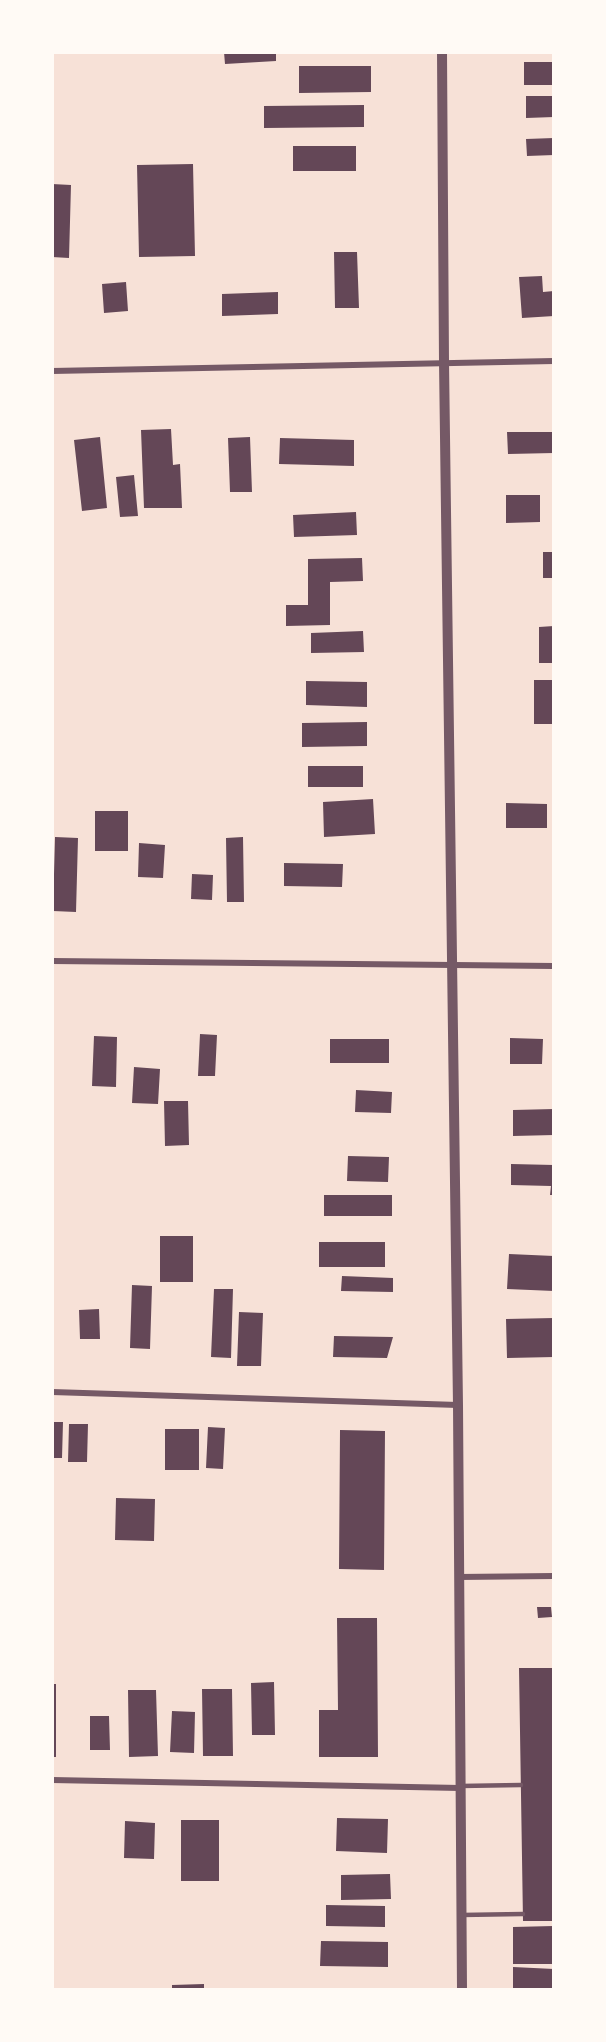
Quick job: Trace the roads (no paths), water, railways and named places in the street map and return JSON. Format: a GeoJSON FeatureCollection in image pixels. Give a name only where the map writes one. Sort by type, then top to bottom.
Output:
{"type":"FeatureCollection","features":[{"type":"Feature","properties":{"kind":"street"},"geometry":{"type":"LineString","coordinates":[[442,52],[458,1405],[462,1989]]}},
{"type":"Feature","properties":{"kind":"street"},"geometry":{"type":"LineString","coordinates":[[52,371],[554,361]]}},
{"type":"Feature","properties":{"kind":"street"},"geometry":{"type":"LineString","coordinates":[[52,961],[554,966]]}},
{"type":"Feature","properties":{"kind":"street"},"geometry":{"type":"LineString","coordinates":[[52,1392],[458,1405]]}},
{"type":"Feature","properties":{"kind":"street"},"geometry":{"type":"LineString","coordinates":[[458,1576],[554,1576]]}},
{"type":"Feature","properties":{"kind":"street"},"geometry":{"type":"LineString","coordinates":[[52,1780],[460,1787]]}},
{"type":"Feature","properties":{"kind":"lane"},"geometry":{"type":"LineString","coordinates":[[460,1787],[521,1785]]}},
{"type":"Feature","properties":{"kind":"lane"},"geometry":{"type":"LineString","coordinates":[[461,1915],[523,1914]]}}]}
